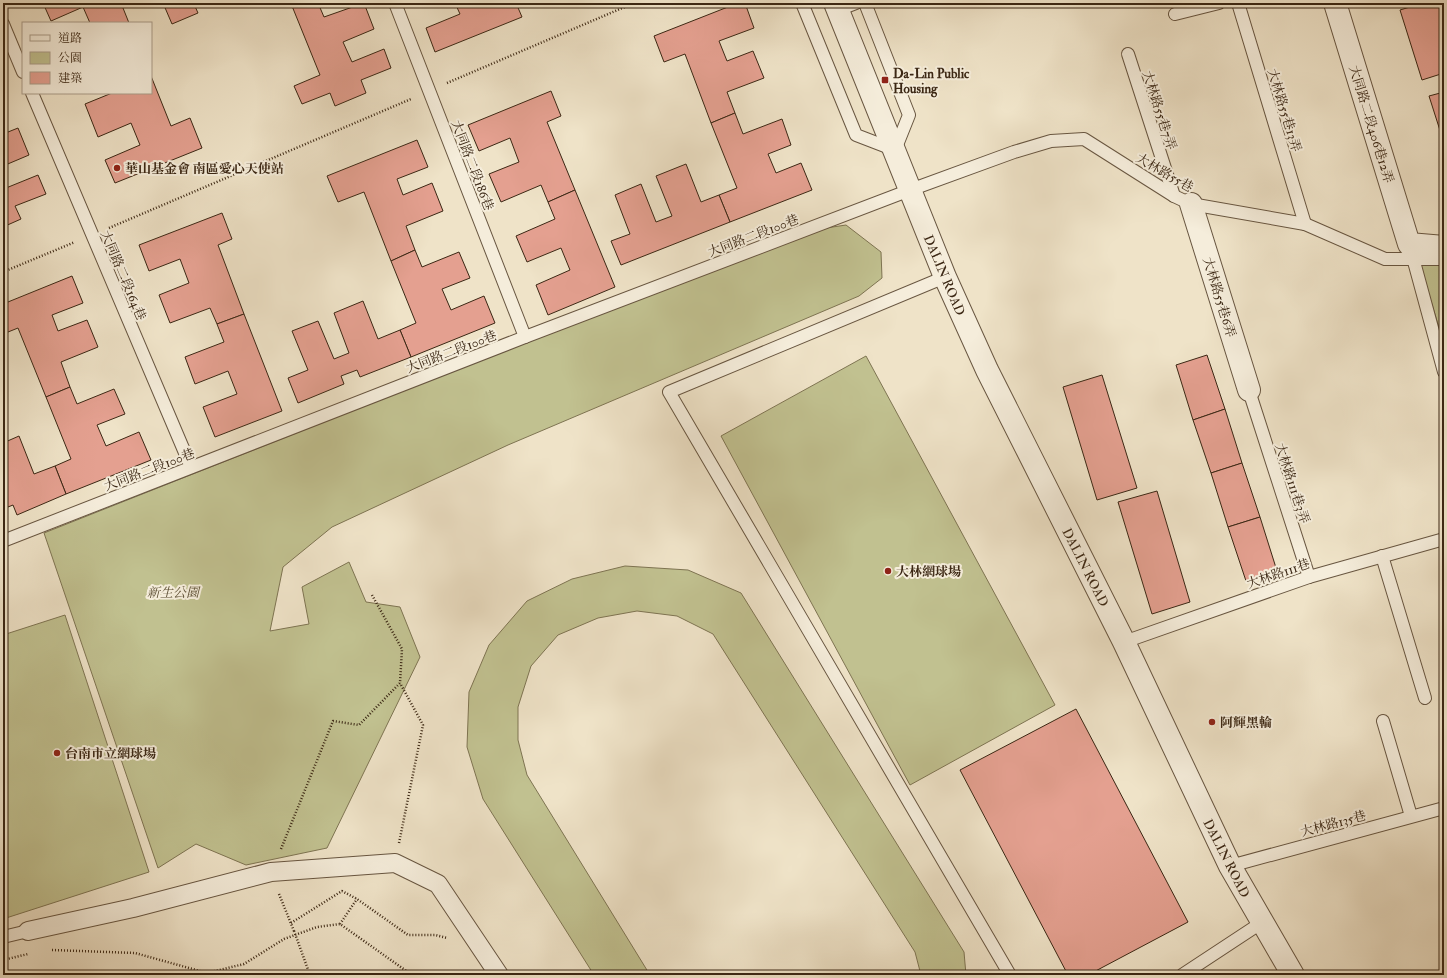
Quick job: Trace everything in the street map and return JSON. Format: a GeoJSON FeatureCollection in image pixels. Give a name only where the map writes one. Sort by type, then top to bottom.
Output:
{"type":"FeatureCollection","features":[{"type":"Feature","properties":{"kind":"street","name":"大同路二段406巷12弄"},"geometry":{"type":"LineString","coordinates":[[1335,3],[1411,251]]}},
{"type":"Feature","properties":{"kind":"street","name":"DALIN ROAD"},"geometry":{"type":"LineString","coordinates":[[843,6],[910,190],[945,277],[988,370],[1124,642],[1230,866],[1293,975]]}},
{"type":"Feature","properties":{"kind":"street","name":"大林路55巷6弄"},"geometry":{"type":"LineString","coordinates":[[1183,200],[1250,394]]}},
{"type":"Feature","properties":{"kind":"street"},"geometry":{"type":"LineString","coordinates":[[1411,251],[1444,247]]}},
{"type":"Feature","properties":{"kind":"street"},"geometry":{"type":"LineString","coordinates":[[28,931],[133,908],[271,872],[395,863],[438,884],[499,975]]}},
{"type":"Feature","properties":{"kind":"lane","name":"大同路二段186巷"},"geometry":{"type":"LineString","coordinates":[[395,3],[525,337]]}},
{"type":"Feature","properties":{"kind":"lane"},"geometry":{"type":"LineString","coordinates":[[802,3],[856,135],[895,150],[909,115],[865,3]]}},
{"type":"Feature","properties":{"kind":"lane"},"geometry":{"type":"LineString","coordinates":[[1175,14],[1219,3]]}},
{"type":"Feature","properties":{"kind":"lane","name":"大林路55巷13弄"},"geometry":{"type":"LineString","coordinates":[[1238,3],[1305,224]]}},
{"type":"Feature","properties":{"kind":"lane"},"geometry":{"type":"LineString","coordinates":[[3,24],[22,70]]}},
{"type":"Feature","properties":{"kind":"lane","name":"大林路55巷7弄"},"geometry":{"type":"LineString","coordinates":[[1128,54],[1183,200]]}},
{"type":"Feature","properties":{"kind":"lane","name":"大同路二段164巷"},"geometry":{"type":"LineString","coordinates":[[32,94],[191,467]]}},
{"type":"Feature","properties":{"kind":"lane","name":"大林路55巷"},"geometry":{"type":"LineString","coordinates":[[910,190],[1014,152],[1051,141],[1084,139],[1183,200],[1305,224],[1385,259],[1411,251],[1444,259]]}},
{"type":"Feature","properties":{"kind":"lane","name":"大同路二段100巷"},"geometry":{"type":"LineString","coordinates":[[3,541],[525,337],[910,190]]}},
{"type":"Feature","properties":{"kind":"lane"},"geometry":{"type":"LineString","coordinates":[[1411,251],[1444,372]]}},
{"type":"Feature","properties":{"kind":"lane"},"geometry":{"type":"LineString","coordinates":[[945,277],[669,392],[1010,975]]}},
{"type":"Feature","properties":{"kind":"lane","name":"大林路111巷3弄"},"geometry":{"type":"LineString","coordinates":[[1250,394],[1308,577]]}},
{"type":"Feature","properties":{"kind":"lane","name":"大林路111巷"},"geometry":{"type":"LineString","coordinates":[[1124,642],[1308,577],[1444,539]]}},
{"type":"Feature","properties":{"kind":"lane"},"geometry":{"type":"LineString","coordinates":[[1382,556],[1425,698]]}},
{"type":"Feature","properties":{"kind":"lane"},"geometry":{"type":"LineString","coordinates":[[1383,721],[1411,816]]}},
{"type":"Feature","properties":{"kind":"lane","name":"大林路135巷"},"geometry":{"type":"LineString","coordinates":[[1230,866],[1444,808]]}},
{"type":"Feature","properties":{"kind":"lane"},"geometry":{"type":"LineString","coordinates":[[1182,975],[1262,923]]}},
{"type":"Feature","properties":{"kind":"lane"},"geometry":{"type":"LineString","coordinates":[[3,937],[28,931]]}},
{"type":"Feature","properties":{"kind":"path"},"geometry":{"type":"LineString","coordinates":[[3,272],[634,3]]}},
{"type":"Feature","properties":{"kind":"path"},"geometry":{"type":"LineString","coordinates":[[372,595],[402,649],[400,683],[423,725],[395,863]]}},
{"type":"Feature","properties":{"kind":"path"},"geometry":{"type":"LineString","coordinates":[[310,975],[271,872],[333,721],[359,725],[400,683]]}},
{"type":"Feature","properties":{"kind":"path"},"geometry":{"type":"LineString","coordinates":[[291,923],[342,891],[357,899],[408,935],[435,935],[451,939]]}},
{"type":"Feature","properties":{"kind":"path"},"geometry":{"type":"LineString","coordinates":[[340,924],[357,899]]}},
{"type":"Feature","properties":{"kind":"path"},"geometry":{"type":"LineString","coordinates":[[45,951],[135,953],[207,973],[244,964],[284,939],[317,927],[340,924],[412,975]]}},
{"type":"Feature","properties":{"kind":"path"},"geometry":{"type":"LineString","coordinates":[[3,960],[31,954]]}},
{"type":"Feature","properties":{"kind":"green space","name":"新生公園"},"geometry":{"type":"Polygon","coordinates":[[[846,225],[881,252],[882,278],[859,296],[508,445],[332,527],[283,567],[270,631],[309,624],[302,587],[349,562],[366,602],[400,607],[420,657],[327,848],[246,865],[196,844],[158,868],[44,533],[806,231],[846,225]]]}},
{"type":"Feature","properties":{"kind":"green space"},"geometry":{"type":"Polygon","coordinates":[[[1420,265],[1444,265],[1444,344],[1420,265]]]}},
{"type":"Feature","properties":{"kind":"green space","name":"大林網球場"},"geometry":{"type":"Polygon","coordinates":[[[866,356],[1055,705],[910,785],[721,436],[866,356]]]}},
{"type":"Feature","properties":{"kind":"green space"},"geometry":{"type":"Polygon","coordinates":[[[625,566],[688,570],[741,593],[964,952],[966,975],[921,975],[915,952],[713,634],[677,616],[637,611],[598,618],[558,635],[531,666],[518,707],[518,740],[527,775],[650,975],[594,975],[483,799],[467,747],[469,692],[489,645],[527,601],[572,579],[625,566]]]}},
{"type":"Feature","properties":{"kind":"green space","name":"台南市立網球場"},"geometry":{"type":"Polygon","coordinates":[[[65,615],[149,872],[3,919],[3,635],[65,615]]]}},
{"type":"Feature","properties":{"kind":"building"},"geometry":{"type":"Polygon","coordinates":[[[43,3],[121,3],[129,22],[90,22],[83,7],[51,21],[43,3]]]}},
{"type":"Feature","properties":{"kind":"building"},"geometry":{"type":"Polygon","coordinates":[[[163,3],[196,3],[194,4],[198,13],[172,24],[163,3]]]}},
{"type":"Feature","properties":{"kind":"building"},"geometry":{"type":"Polygon","coordinates":[[[298,3],[318,3],[324,17],[364,3],[374,29],[343,42],[352,62],[384,49],[391,68],[361,80],[366,93],[335,106],[330,93],[302,104],[294,86],[320,75],[292,6],[298,3]]]}},
{"type":"Feature","properties":{"kind":"building"},"geometry":{"type":"Polygon","coordinates":[[[455,3],[516,3],[522,17],[435,52],[426,28],[460,14],[455,3]]]}},
{"type":"Feature","properties":{"kind":"building"},"geometry":{"type":"Polygon","coordinates":[[[738,3],[745,3],[754,28],[719,41],[727,61],[753,51],[764,78],[727,92],[735,113],[711,123],[685,54],[664,62],[654,36],[738,3]]]}},
{"type":"Feature","properties":{"kind":"building"},"geometry":{"type":"Polygon","coordinates":[[[1423,3],[1442,3],[1444,8],[1444,73],[1422,80],[1400,10],[1423,3]]]}},
{"type":"Feature","properties":{"kind":"building"},"geometry":{"type":"Polygon","coordinates":[[[152,78],[171,126],[190,118],[202,148],[115,183],[105,160],[140,145],[131,123],[98,137],[85,104],[110,94],[152,94],[152,78]]]}},
{"type":"Feature","properties":{"kind":"building"},"geometry":{"type":"Polygon","coordinates":[[[551,91],[561,116],[547,122],[575,190],[548,202],[541,185],[501,202],[489,174],[519,162],[510,138],[479,151],[468,125],[551,91]]]}},
{"type":"Feature","properties":{"kind":"building"},"geometry":{"type":"Polygon","coordinates":[[[1444,92],[1444,143],[1429,96],[1444,92]]]}},
{"type":"Feature","properties":{"kind":"building"},"geometry":{"type":"Polygon","coordinates":[[[735,113],[743,134],[782,119],[791,145],[768,154],[776,173],[801,163],[812,190],[730,222],[719,195],[737,188],[711,123],[735,113]]]}},
{"type":"Feature","properties":{"kind":"building"},"geometry":{"type":"Polygon","coordinates":[[[18,128],[29,155],[3,166],[3,134],[18,128]]]}},
{"type":"Feature","properties":{"kind":"building"},"geometry":{"type":"Polygon","coordinates":[[[417,140],[428,167],[397,179],[403,195],[432,183],[443,211],[406,226],[415,250],[391,261],[364,192],[338,202],[327,176],[417,140]]]}},
{"type":"Feature","properties":{"kind":"building"},"geometry":{"type":"Polygon","coordinates":[[[686,164],[701,202],[719,195],[730,222],[621,265],[611,241],[630,234],[615,195],[641,184],[656,222],[672,216],[656,176],[686,164]]]}},
{"type":"Feature","properties":{"kind":"building"},"geometry":{"type":"Polygon","coordinates":[[[38,175],[46,194],[15,206],[21,219],[3,227],[3,180],[6,188],[38,175]]]}},
{"type":"Feature","properties":{"kind":"building"},"geometry":{"type":"Polygon","coordinates":[[[575,190],[615,287],[548,315],[536,285],[570,270],[561,248],[527,262],[516,236],[555,219],[548,202],[575,190]]]}},
{"type":"Feature","properties":{"kind":"building"},"geometry":{"type":"Polygon","coordinates":[[[222,213],[232,239],[218,245],[244,314],[217,324],[210,308],[170,323],[159,295],[189,283],[180,259],[149,271],[139,245],[222,213]]]}},
{"type":"Feature","properties":{"kind":"building"},"geometry":{"type":"Polygon","coordinates":[[[415,250],[422,267],[459,252],[470,278],[442,289],[451,310],[484,296],[495,323],[411,357],[400,330],[416,323],[391,261],[415,250]]]}},
{"type":"Feature","properties":{"kind":"building"},"geometry":{"type":"Polygon","coordinates":[[[72,276],[83,303],[52,315],[58,331],[87,320],[98,347],[61,362],[70,387],[46,397],[18,328],[3,334],[3,304],[72,276]]]}},
{"type":"Feature","properties":{"kind":"building"},"geometry":{"type":"Polygon","coordinates":[[[363,301],[378,339],[400,330],[411,357],[360,377],[357,370],[341,376],[344,384],[298,403],[288,378],[308,370],[292,331],[318,321],[334,359],[349,353],[334,313],[363,301]]]}},
{"type":"Feature","properties":{"kind":"building"},"geometry":{"type":"Polygon","coordinates":[[[244,314],[282,411],[215,437],[203,407],[237,394],[228,371],[195,384],[185,357],[224,342],[217,324],[244,314]]]}},
{"type":"Feature","properties":{"kind":"building"},"geometry":{"type":"Polygon","coordinates":[[[1207,355],[1225,409],[1193,420],[1176,365],[1207,355]]]}},
{"type":"Feature","properties":{"kind":"building"},"geometry":{"type":"Polygon","coordinates":[[[1102,375],[1137,488],[1097,500],[1063,387],[1102,375]]]}},
{"type":"Feature","properties":{"kind":"building"},"geometry":{"type":"Polygon","coordinates":[[[70,387],[77,404],[114,389],[125,414],[97,425],[106,446],[139,432],[151,460],[66,494],[55,466],[71,459],[46,397],[70,387]]]}},
{"type":"Feature","properties":{"kind":"building"},"geometry":{"type":"Polygon","coordinates":[[[1225,409],[1242,463],[1211,473],[1193,420],[1225,409]]]}},
{"type":"Feature","properties":{"kind":"building"},"geometry":{"type":"Polygon","coordinates":[[[19,436],[34,474],[55,466],[66,494],[17,515],[13,505],[3,509],[3,489],[5,488],[3,482],[3,443],[19,436]]]}},
{"type":"Feature","properties":{"kind":"building"},"geometry":{"type":"Polygon","coordinates":[[[1242,463],[1260,517],[1228,527],[1211,473],[1242,463]]]}},
{"type":"Feature","properties":{"kind":"building"},"geometry":{"type":"Polygon","coordinates":[[[1157,491],[1190,602],[1152,614],[1118,502],[1157,491]]]}},
{"type":"Feature","properties":{"kind":"building"},"geometry":{"type":"Polygon","coordinates":[[[1260,517],[1277,571],[1246,581],[1228,527],[1260,517]]]}},
{"type":"Feature","properties":{"kind":"building"},"geometry":{"type":"Polygon","coordinates":[[[1076,709],[1188,922],[1088,975],[1068,975],[960,770],[1076,709]]]}},
{"type":"Feature","properties":{"kind":"place","name":"Da-Lin Public Housing"},"geometry":{"type":"Point","coordinates":[885,80]}},
{"type":"Feature","properties":{"kind":"place","name":"華山基金會 南區愛心天使站"},"geometry":{"type":"Point","coordinates":[117,168]}},
{"type":"Feature","properties":{"kind":"place","name":"大林網球場"},"geometry":{"type":"Point","coordinates":[888,571]}},
{"type":"Feature","properties":{"kind":"place","name":"阿輝黑輪"},"geometry":{"type":"Point","coordinates":[1212,722]}},
{"type":"Feature","properties":{"kind":"place","name":"台南市立網球場"},"geometry":{"type":"Point","coordinates":[57,753]}}]}
